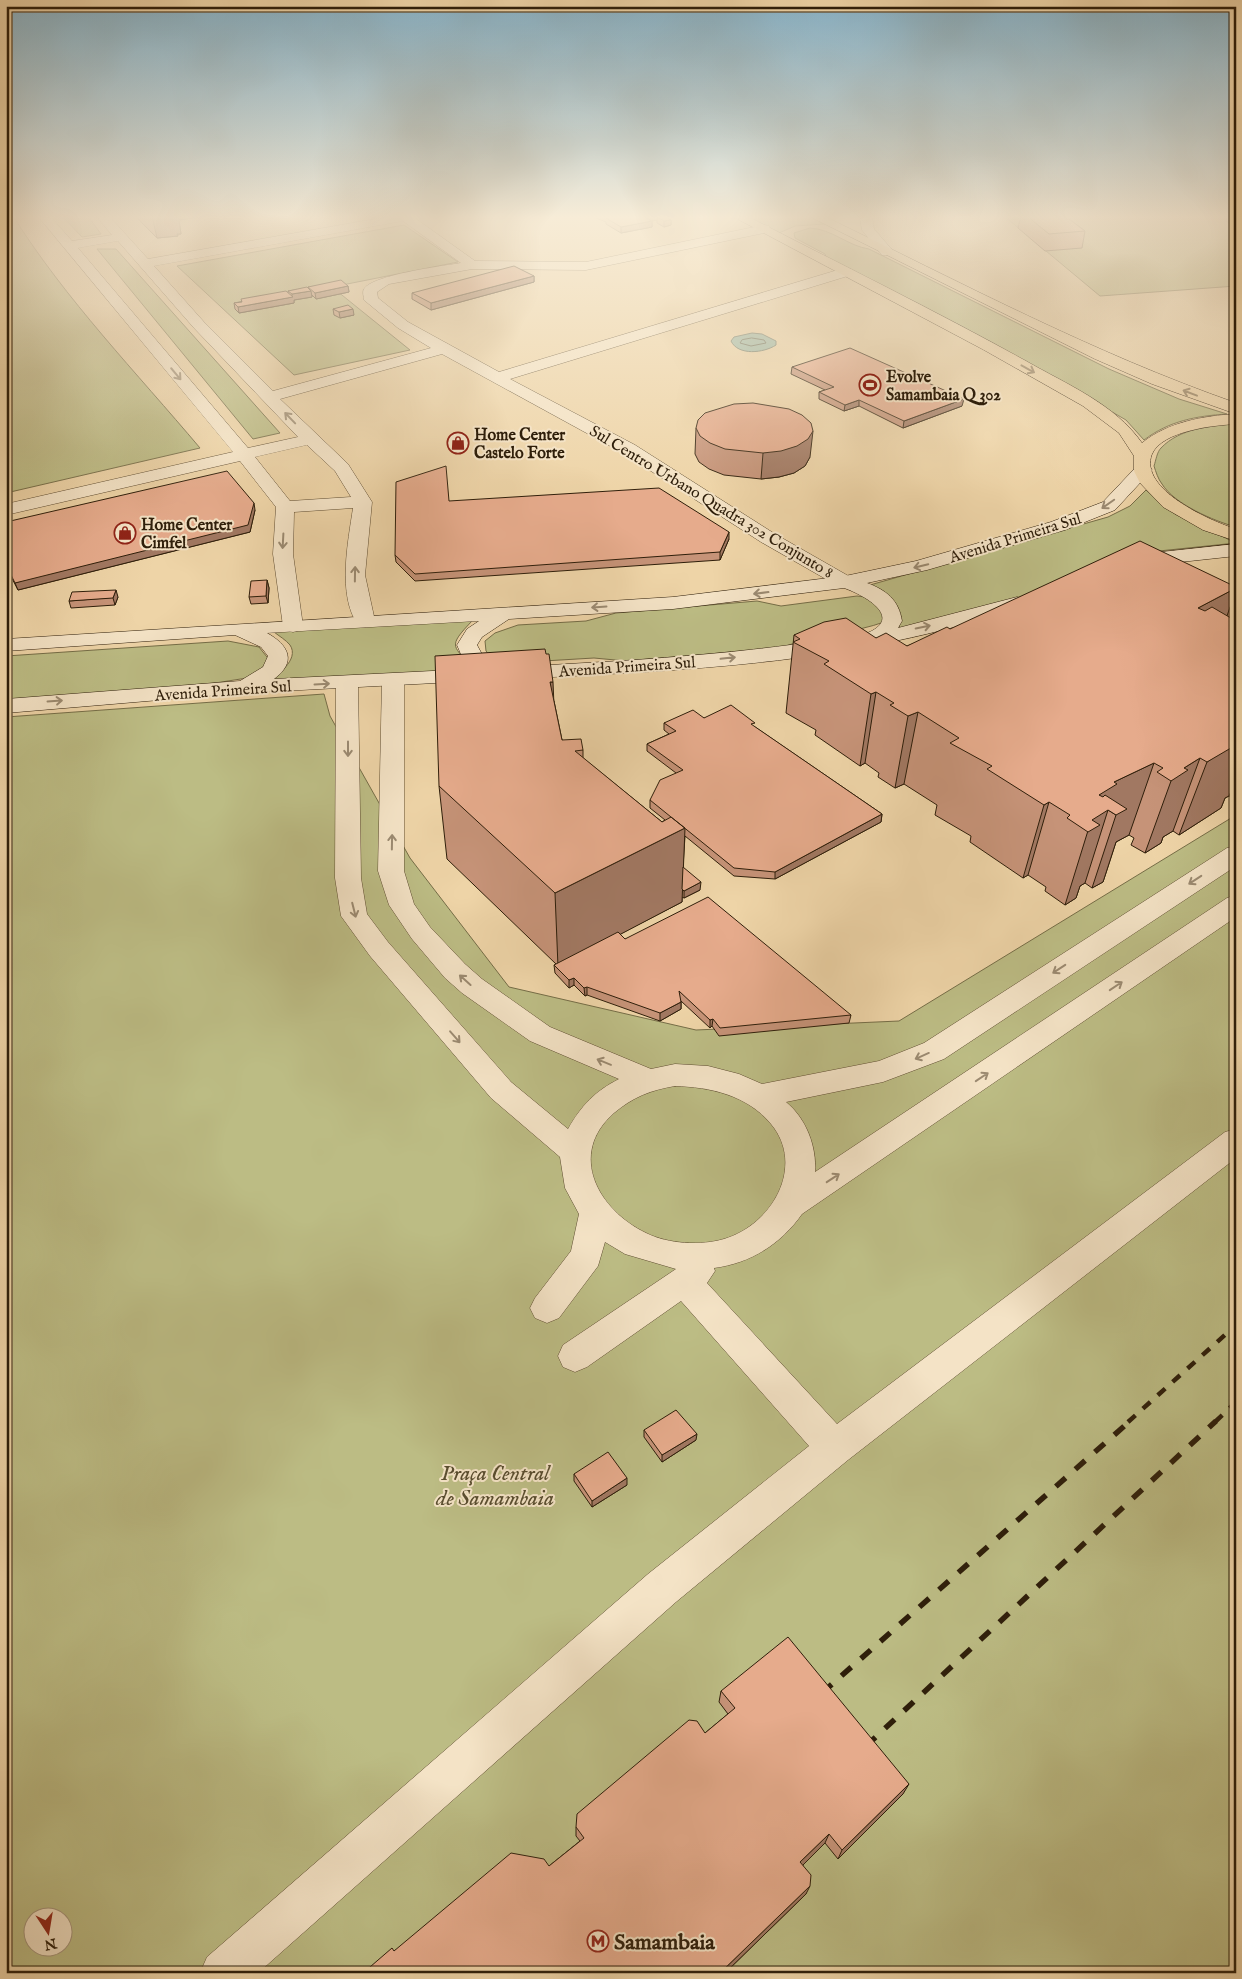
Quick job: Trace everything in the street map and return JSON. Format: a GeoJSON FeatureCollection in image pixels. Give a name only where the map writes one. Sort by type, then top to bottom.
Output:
{"type":"FeatureCollection","features":[{"type":"Feature","properties":{"kind":"main road"},"geometry":{"type":"LineString","coordinates":[[913,308],[1089,403],[1125,430],[1156,492],[1185,514],[1236,535]]}},
{"type":"Feature","properties":{"kind":"main road"},"geometry":{"type":"LineString","coordinates":[[1002,308],[1100,356],[1158,381],[1236,409]]}},
{"type":"Feature","properties":{"kind":"main road"},"geometry":{"type":"LineString","coordinates":[[1143,464],[1151,444],[1167,432],[1190,424],[1236,419]]}},
{"type":"Feature","properties":{"kind":"street"},"geometry":{"type":"LineString","coordinates":[[121,308],[244,454],[285,508],[283,554],[293,626]]}},
{"type":"Feature","properties":{"kind":"street"},"geometry":{"type":"LineString","coordinates":[[185,308],[310,440],[342,468],[363,502],[354,574],[356,598],[365,621]]}},
{"type":"Feature","properties":{"kind":"street","name":"Sul Centro Urbano Quadra 302 Conjunto 8"},"geometry":{"type":"LineString","coordinates":[[382,308],[403,325],[444,349],[499,377],[629,449],[768,538],[845,582],[880,597],[889,605],[892,621],[886,630],[869,639]]}},
{"type":"Feature","properties":{"kind":"street"},"geometry":{"type":"LineString","coordinates":[[499,377],[726,308]]}},
{"type":"Feature","properties":{"kind":"street"},"geometry":{"type":"LineString","coordinates":[[270,397],[444,349]]}},
{"type":"Feature","properties":{"kind":"street"},"geometry":{"type":"LineString","coordinates":[[6,510],[310,440]]}},
{"type":"Feature","properties":{"kind":"street","name":"Avenida Primeira Sul"},"geometry":{"type":"LineString","coordinates":[[6,645],[234,629],[673,603],[845,582],[920,566],[1058,526],[1109,506],[1143,464]]}},
{"type":"Feature","properties":{"kind":"street"},"geometry":{"type":"LineString","coordinates":[[285,508],[363,502]]}},
{"type":"Feature","properties":{"kind":"street"},"geometry":{"type":"LineString","coordinates":[[1113,572],[1161,558],[1236,550]]}},
{"type":"Feature","properties":{"kind":"street","name":"Avenida Primeira Sul"},"geometry":{"type":"LineString","coordinates":[[6,706],[242,688],[639,666],[784,652],[869,639],[982,615],[1034,597]]}},
{"type":"Feature","properties":{"kind":"street"},"geometry":{"type":"LineString","coordinates":[[491,674],[474,659],[467,644],[474,633],[504,613]]}},
{"type":"Feature","properties":{"kind":"street"},"geometry":{"type":"LineString","coordinates":[[234,629],[265,638],[272,643],[279,657],[277,665],[269,674],[242,688]]}},
{"type":"Feature","properties":{"kind":"street"},"geometry":{"type":"LineString","coordinates":[[393,680],[391,871],[402,904],[421,933],[455,971],[472,986],[540,1034],[649,1080]]}},
{"type":"Feature","properties":{"kind":"street"},"geometry":{"type":"LineString","coordinates":[[347,682],[348,878],[354,916],[379,949],[501,1090],[576,1154]]}},
{"type":"Feature","properties":{"kind":"street"},"geometry":{"type":"LineString","coordinates":[[760,1096],[884,1071],[934,1051],[1236,854]]}},
{"type":"Feature","properties":{"kind":"street"},"geometry":{"type":"LineString","coordinates":[[792,1204],[1236,904]]}},
{"type":"Feature","properties":{"kind":"street"},"geometry":{"type":"LineString","coordinates":[[574,1356],[728,1252],[750,1243],[769,1231],[784,1217],[792,1204],[801,1180],[802,1162],[797,1143],[784,1120],[760,1096],[740,1086],[705,1076],[675,1075],[649,1080],[614,1095],[586,1123],[578,1141],[576,1154],[577,1178],[583,1197],[595,1214],[611,1230],[631,1242],[654,1251],[678,1256],[703,1256],[728,1252]]}},
{"type":"Feature","properties":{"kind":"street"},"geometry":{"type":"LineString","coordinates":[[223,1973],[662,1588],[835,1448],[1236,1141]]}},
{"type":"Feature","properties":{"kind":"street"},"geometry":{"type":"LineString","coordinates":[[547,1308],[586,1256],[595,1214]]}},
{"type":"Feature","properties":{"kind":"street"},"geometry":{"type":"LineString","coordinates":[[684,1281],[835,1448]]}},
{"type":"Feature","properties":{"kind":"green space"},"geometry":{"type":"Polygon","coordinates":[[[6,308],[81,308],[200,448],[6,493],[6,308]]]}},
{"type":"Feature","properties":{"kind":"green space"},"geometry":{"type":"Polygon","coordinates":[[[146,308],[169,308],[280,433],[253,439],[146,308]]]}},
{"type":"Feature","properties":{"kind":"green space"},"geometry":{"type":"Polygon","coordinates":[[[222,308],[358,308],[410,350],[294,375],[222,308]]]}},
{"type":"Feature","properties":{"kind":"green space"},"geometry":{"type":"Polygon","coordinates":[[[918,308],[988,308],[1109,369],[1179,399],[1227,414],[1204,416],[1173,424],[1144,440],[1126,420],[918,308]]]}},
{"type":"Feature","properties":{"kind":"green space"},"geometry":{"type":"Polygon","coordinates":[[[1236,424],[1236,527],[1217,521],[1185,505],[1168,491],[1157,475],[1154,466],[1160,450],[1177,436],[1196,429],[1236,424]]]}},
{"type":"Feature","properties":{"kind":"green space"},"geometry":{"type":"Polygon","coordinates":[[[1146,490],[1175,514],[1236,543],[1159,551],[978,611],[899,629],[900,618],[870,585],[1108,517],[1130,506],[1146,490]]]}},
{"type":"Feature","properties":{"kind":"green space"},"geometry":{"type":"Polygon","coordinates":[[[857,596],[874,598],[887,621],[780,648],[626,661],[594,658],[510,663],[493,659],[486,651],[485,641],[495,633],[518,625],[586,621],[616,613],[757,601],[781,606],[857,596]]]}},
{"type":"Feature","properties":{"kind":"green space"},"geometry":{"type":"Polygon","coordinates":[[[473,620],[459,636],[456,646],[458,651],[475,670],[266,683],[286,667],[292,656],[290,645],[274,632],[473,620]]]}},
{"type":"Feature","properties":{"kind":"green space"},"geometry":{"type":"Polygon","coordinates":[[[228,641],[259,647],[271,662],[260,676],[215,683],[6,702],[6,656],[228,641]]]}},
{"type":"Feature","properties":{"kind":"green space","name":"Praça Central de Samambaia"},"geometry":{"type":"Polygon","coordinates":[[[324,694],[330,716],[410,858],[509,987],[696,1030],[899,1021],[1236,815],[1236,1973],[6,1973],[6,717],[324,694]]]}},
{"type":"Feature","properties":{"kind":"water"},"geometry":{"type":"Polygon","coordinates":[[[752,333],[762,334],[776,341],[776,345],[765,350],[752,352],[739,349],[731,341],[734,337],[752,333]]]}},
{"type":"Feature","properties":{"kind":"building"},"geometry":{"type":"Polygon","coordinates":[[[352,308],[353,309],[339,312],[333,309],[352,308]]]}},
{"type":"Feature","properties":{"kind":"building"},"geometry":{"type":"Polygon","coordinates":[[[850,348],[964,399],[904,421],[859,400],[845,405],[819,392],[834,387],[792,367],[850,348]]]}},
{"type":"Feature","properties":{"kind":"building"},"geometry":{"type":"Polygon","coordinates":[[[753,403],[789,409],[802,415],[811,423],[813,431],[808,439],[797,446],[781,451],[763,453],[725,449],[710,443],[700,436],[696,428],[698,420],[705,413],[734,404],[753,403]]]}},
{"type":"Feature","properties":{"kind":"building"},"geometry":{"type":"Polygon","coordinates":[[[446,466],[449,501],[659,488],[729,532],[720,552],[415,574],[395,555],[396,482],[446,466]]]}},
{"type":"Feature","properties":{"kind":"building"},"geometry":{"type":"Polygon","coordinates":[[[227,471],[254,503],[248,525],[15,583],[6,565],[6,522],[227,471]]]}},
{"type":"Feature","properties":{"kind":"building"},"geometry":{"type":"Polygon","coordinates":[[[1140,541],[1236,587],[1198,608],[1205,611],[1212,607],[1236,621],[1236,745],[1207,762],[1200,758],[1184,768],[1188,770],[1171,781],[1157,772],[1163,768],[1154,763],[1114,782],[1117,784],[1099,795],[1103,797],[1105,795],[1127,809],[1116,815],[1108,810],[1092,820],[1100,825],[1088,832],[1067,818],[1070,815],[1049,802],[1044,805],[987,769],[992,766],[950,743],[959,738],[918,712],[908,716],[890,705],[894,703],[876,692],[871,694],[824,664],[829,661],[793,642],[800,639],[794,635],[824,622],[846,618],[876,638],[886,633],[907,646],[947,627],[950,629],[1140,541]]]}},
{"type":"Feature","properties":{"kind":"building"},"geometry":{"type":"Polygon","coordinates":[[[267,580],[266,596],[249,597],[251,581],[267,580]]]}},
{"type":"Feature","properties":{"kind":"building"},"geometry":{"type":"Polygon","coordinates":[[[116,590],[113,598],[69,601],[72,592],[116,590]]]}},
{"type":"Feature","properties":{"kind":"building"},"geometry":{"type":"Polygon","coordinates":[[[1236,598],[1236,611],[1230,608],[1233,599],[1236,598]]]}},
{"type":"Feature","properties":{"kind":"building"},"geometry":{"type":"Polygon","coordinates":[[[545,649],[546,654],[549,654],[553,682],[550,682],[562,740],[581,739],[583,750],[575,751],[662,822],[671,817],[685,828],[555,893],[439,786],[435,656],[545,649]]]}},
{"type":"Feature","properties":{"kind":"building"},"geometry":{"type":"Polygon","coordinates":[[[731,705],[755,723],[751,724],[882,814],[775,872],[734,868],[650,800],[660,780],[683,770],[647,744],[676,731],[664,723],[693,710],[704,718],[731,705]]]}},
{"type":"Feature","properties":{"kind":"building"},"geometry":{"type":"Polygon","coordinates":[[[683,867],[701,882],[684,891],[682,889],[683,867]]]}},
{"type":"Feature","properties":{"kind":"building"},"geometry":{"type":"Polygon","coordinates":[[[708,897],[851,1015],[720,1028],[713,1019],[710,1020],[679,991],[681,1002],[660,1013],[587,987],[584,988],[574,978],[569,980],[554,965],[618,932],[625,939],[708,897]]]}},
{"type":"Feature","properties":{"kind":"building"},"geometry":{"type":"Polygon","coordinates":[[[676,1410],[697,1434],[662,1455],[644,1430],[676,1410]]]}},
{"type":"Feature","properties":{"kind":"building"},"geometry":{"type":"Polygon","coordinates":[[[608,1452],[627,1478],[592,1501],[574,1474],[608,1452]]]}},
{"type":"Feature","properties":{"kind":"building"},"geometry":{"type":"Polygon","coordinates":[[[788,1637],[909,1784],[842,1850],[829,1834],[800,1862],[811,1875],[810,1886],[720,1973],[363,1973],[392,1948],[394,1951],[511,1853],[544,1859],[549,1866],[584,1838],[576,1827],[577,1814],[689,1720],[697,1721],[705,1733],[735,1708],[721,1691],[788,1637]]]}},
{"type":"Feature","properties":{"kind":"railway"},"geometry":{"type":"LineString","coordinates":[[1128,1422],[1236,1325]]}},
{"type":"Feature","properties":{"kind":"railway"},"geometry":{"type":"LineString","coordinates":[[1215,1422],[1236,1402]]}},
{"type":"Feature","properties":{"kind":"railway"},"geometry":{"type":"LineString","coordinates":[[822,1693],[1130,1421]]}},
{"type":"Feature","properties":{"kind":"railway"},"geometry":{"type":"LineString","coordinates":[[866,1746],[1216,1421]]}},
{"type":"Feature","properties":{"kind":"place","name":"Evolve Samambaia Q 302"},"geometry":{"type":"Point","coordinates":[870,385]}},
{"type":"Feature","properties":{"kind":"place","name":"Home Center Castelo Forte"},"geometry":{"type":"Point","coordinates":[458,443]}},
{"type":"Feature","properties":{"kind":"place","name":"Home Center Cimfel"},"geometry":{"type":"Point","coordinates":[125,533]}},
{"type":"Feature","properties":{"kind":"place","name":"Samambaia"},"geometry":{"type":"Point","coordinates":[598,1941]}}]}
